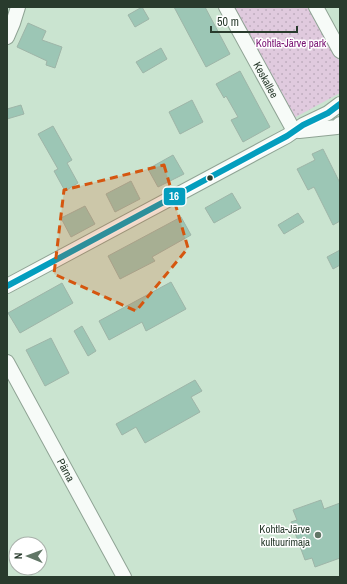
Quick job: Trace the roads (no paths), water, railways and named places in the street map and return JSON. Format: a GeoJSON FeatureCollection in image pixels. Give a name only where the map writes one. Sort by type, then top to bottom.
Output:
{"type":"FeatureCollection","features":[{"type":"Feature","properties":{"kind":"street"},"geometry":{"type":"LineString","coordinates":[[7,37],[14,23],[18,7]]}},
{"type":"Feature","properties":{"kind":"street","name":"Keskallee"},"geometry":{"type":"LineString","coordinates":[[226,7],[294,131]]}},
{"type":"Feature","properties":{"kind":"street"},"geometry":{"type":"LineString","coordinates":[[316,7],[340,51]]}},
{"type":"Feature","properties":{"kind":"street"},"geometry":{"type":"LineString","coordinates":[[7,286],[303,125],[328,113],[340,104]]}},
{"type":"Feature","properties":{"kind":"street"},"geometry":{"type":"LineString","coordinates":[[328,113],[339,128]]}},
{"type":"Feature","properties":{"kind":"street"},"geometry":{"type":"LineString","coordinates":[[294,131],[339,128]]}},
{"type":"Feature","properties":{"kind":"street","name":"Pärna"},"geometry":{"type":"LineString","coordinates":[[7,362],[124,577]]}},
{"type":"Feature","properties":{"kind":"place","name":"Kohtla-Järve kultuurimaja"},"geometry":{"type":"Point","coordinates":[318,535]}},
{"type":"Feature","properties":{"kind":"park label","name":"Kohtla-Järve park"},"geometry":{"type":"Point","coordinates":[291,43]}}]}
